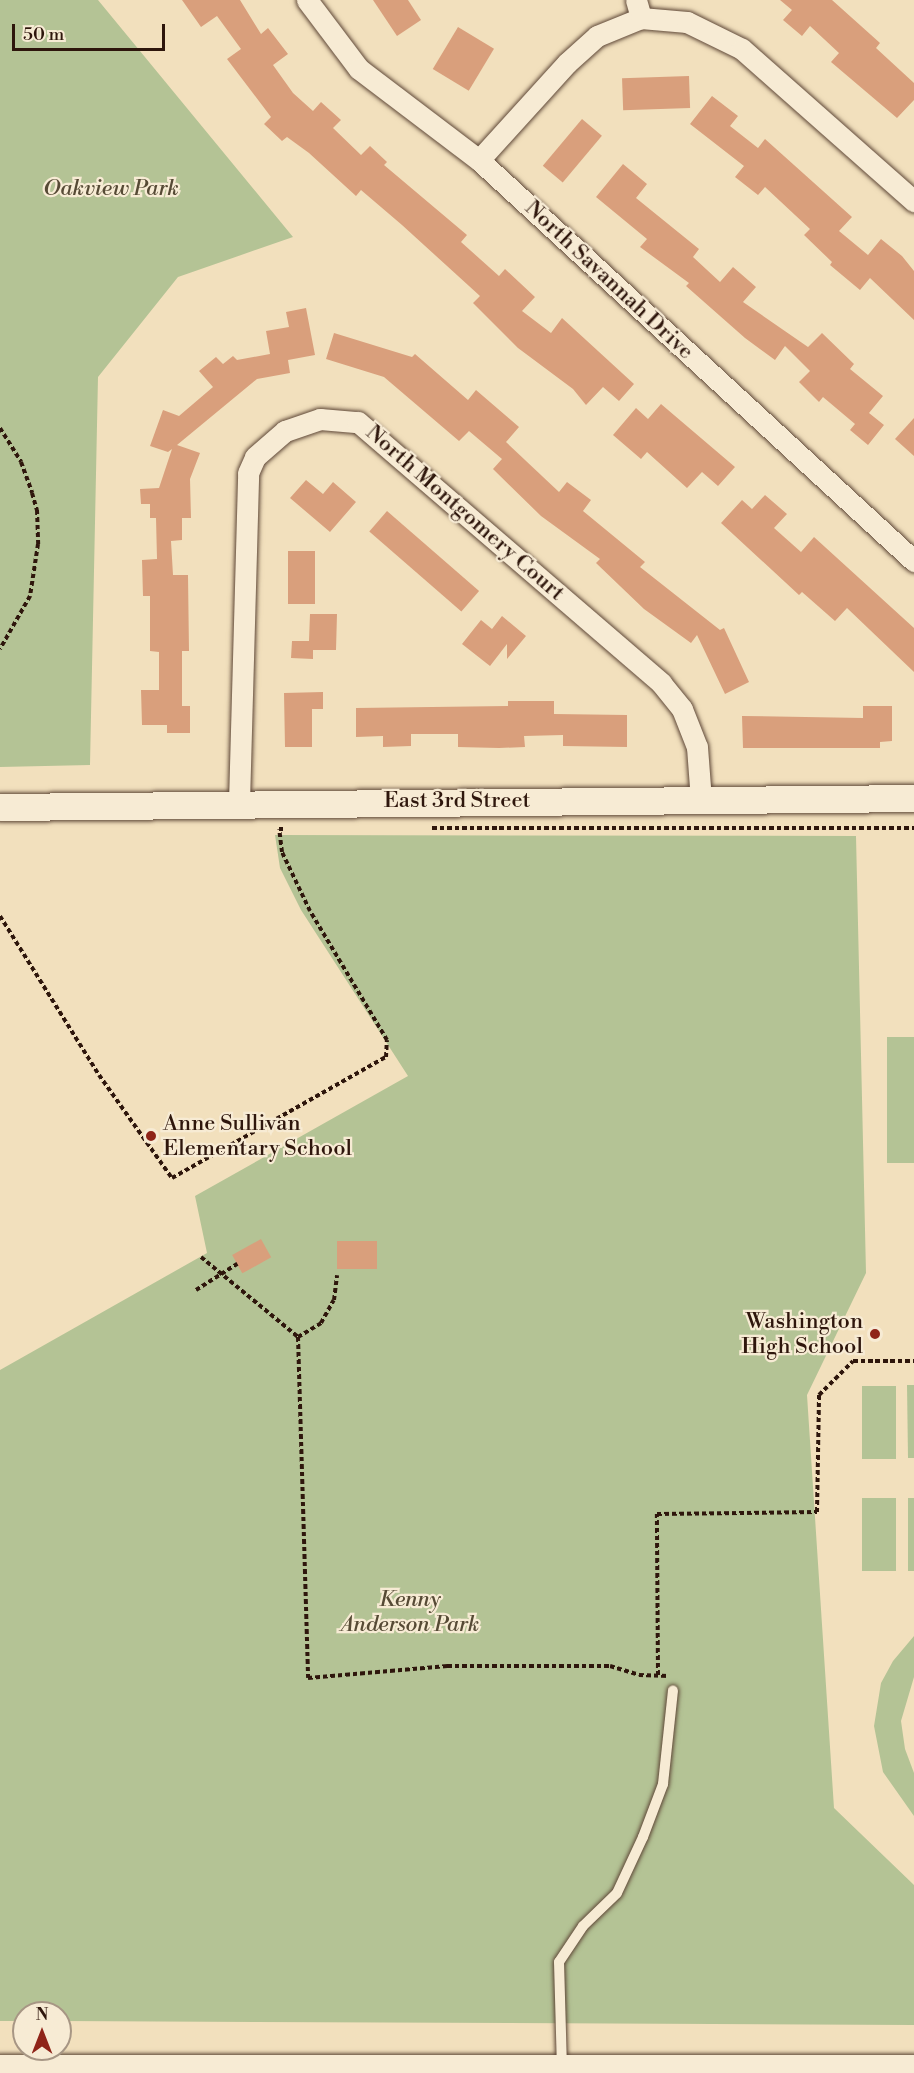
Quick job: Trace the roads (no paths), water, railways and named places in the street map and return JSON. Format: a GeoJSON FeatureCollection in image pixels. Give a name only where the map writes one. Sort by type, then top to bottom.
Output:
{"type":"FeatureCollection","features":[{"type":"Feature","properties":{"kind":"main road"},"geometry":{"type":"LineString","coordinates":[[0,2070],[914,2070]]}},
{"type":"Feature","properties":{"kind":"street","name":"North Savannah Drive"},"geometry":{"type":"LineString","coordinates":[[307,0],[359,69],[479,160],[914,561]]}},
{"type":"Feature","properties":{"kind":"street"},"geometry":{"type":"LineString","coordinates":[[479,160],[567,63],[597,36],[638,9],[687,22],[742,49],[914,201]]}},
{"type":"Feature","properties":{"kind":"street","name":"North Montgomery Court"},"geometry":{"type":"LineString","coordinates":[[239,802],[248,473],[255,457],[285,431],[320,419],[358,422],[661,683],[682,709],[697,747],[701,800]]}},
{"type":"Feature","properties":{"kind":"street","name":"East 3rd Street"},"geometry":{"type":"LineString","coordinates":[[0,807],[239,802],[914,798]]}},
{"type":"Feature","properties":{"kind":"lane"},"geometry":{"type":"LineString","coordinates":[[562,2070],[559,1962],[583,1926],[617,1893],[643,1837],[663,1784],[673,1691]]}},
{"type":"Feature","properties":{"kind":"place","name":"Anne Sullivan Elementary School"},"geometry":{"type":"Point","coordinates":[151,1136]}},
{"type":"Feature","properties":{"kind":"place","name":"Washington High School"},"geometry":{"type":"Point","coordinates":[875,1334]}},
{"type":"Feature","properties":{"kind":"park label","name":"Oakview Park"},"geometry":{"type":"Point","coordinates":[111,189]}},
{"type":"Feature","properties":{"kind":"park label","name":"Kenny Anderson Park"},"geometry":{"type":"Point","coordinates":[410,1612]}}]}
